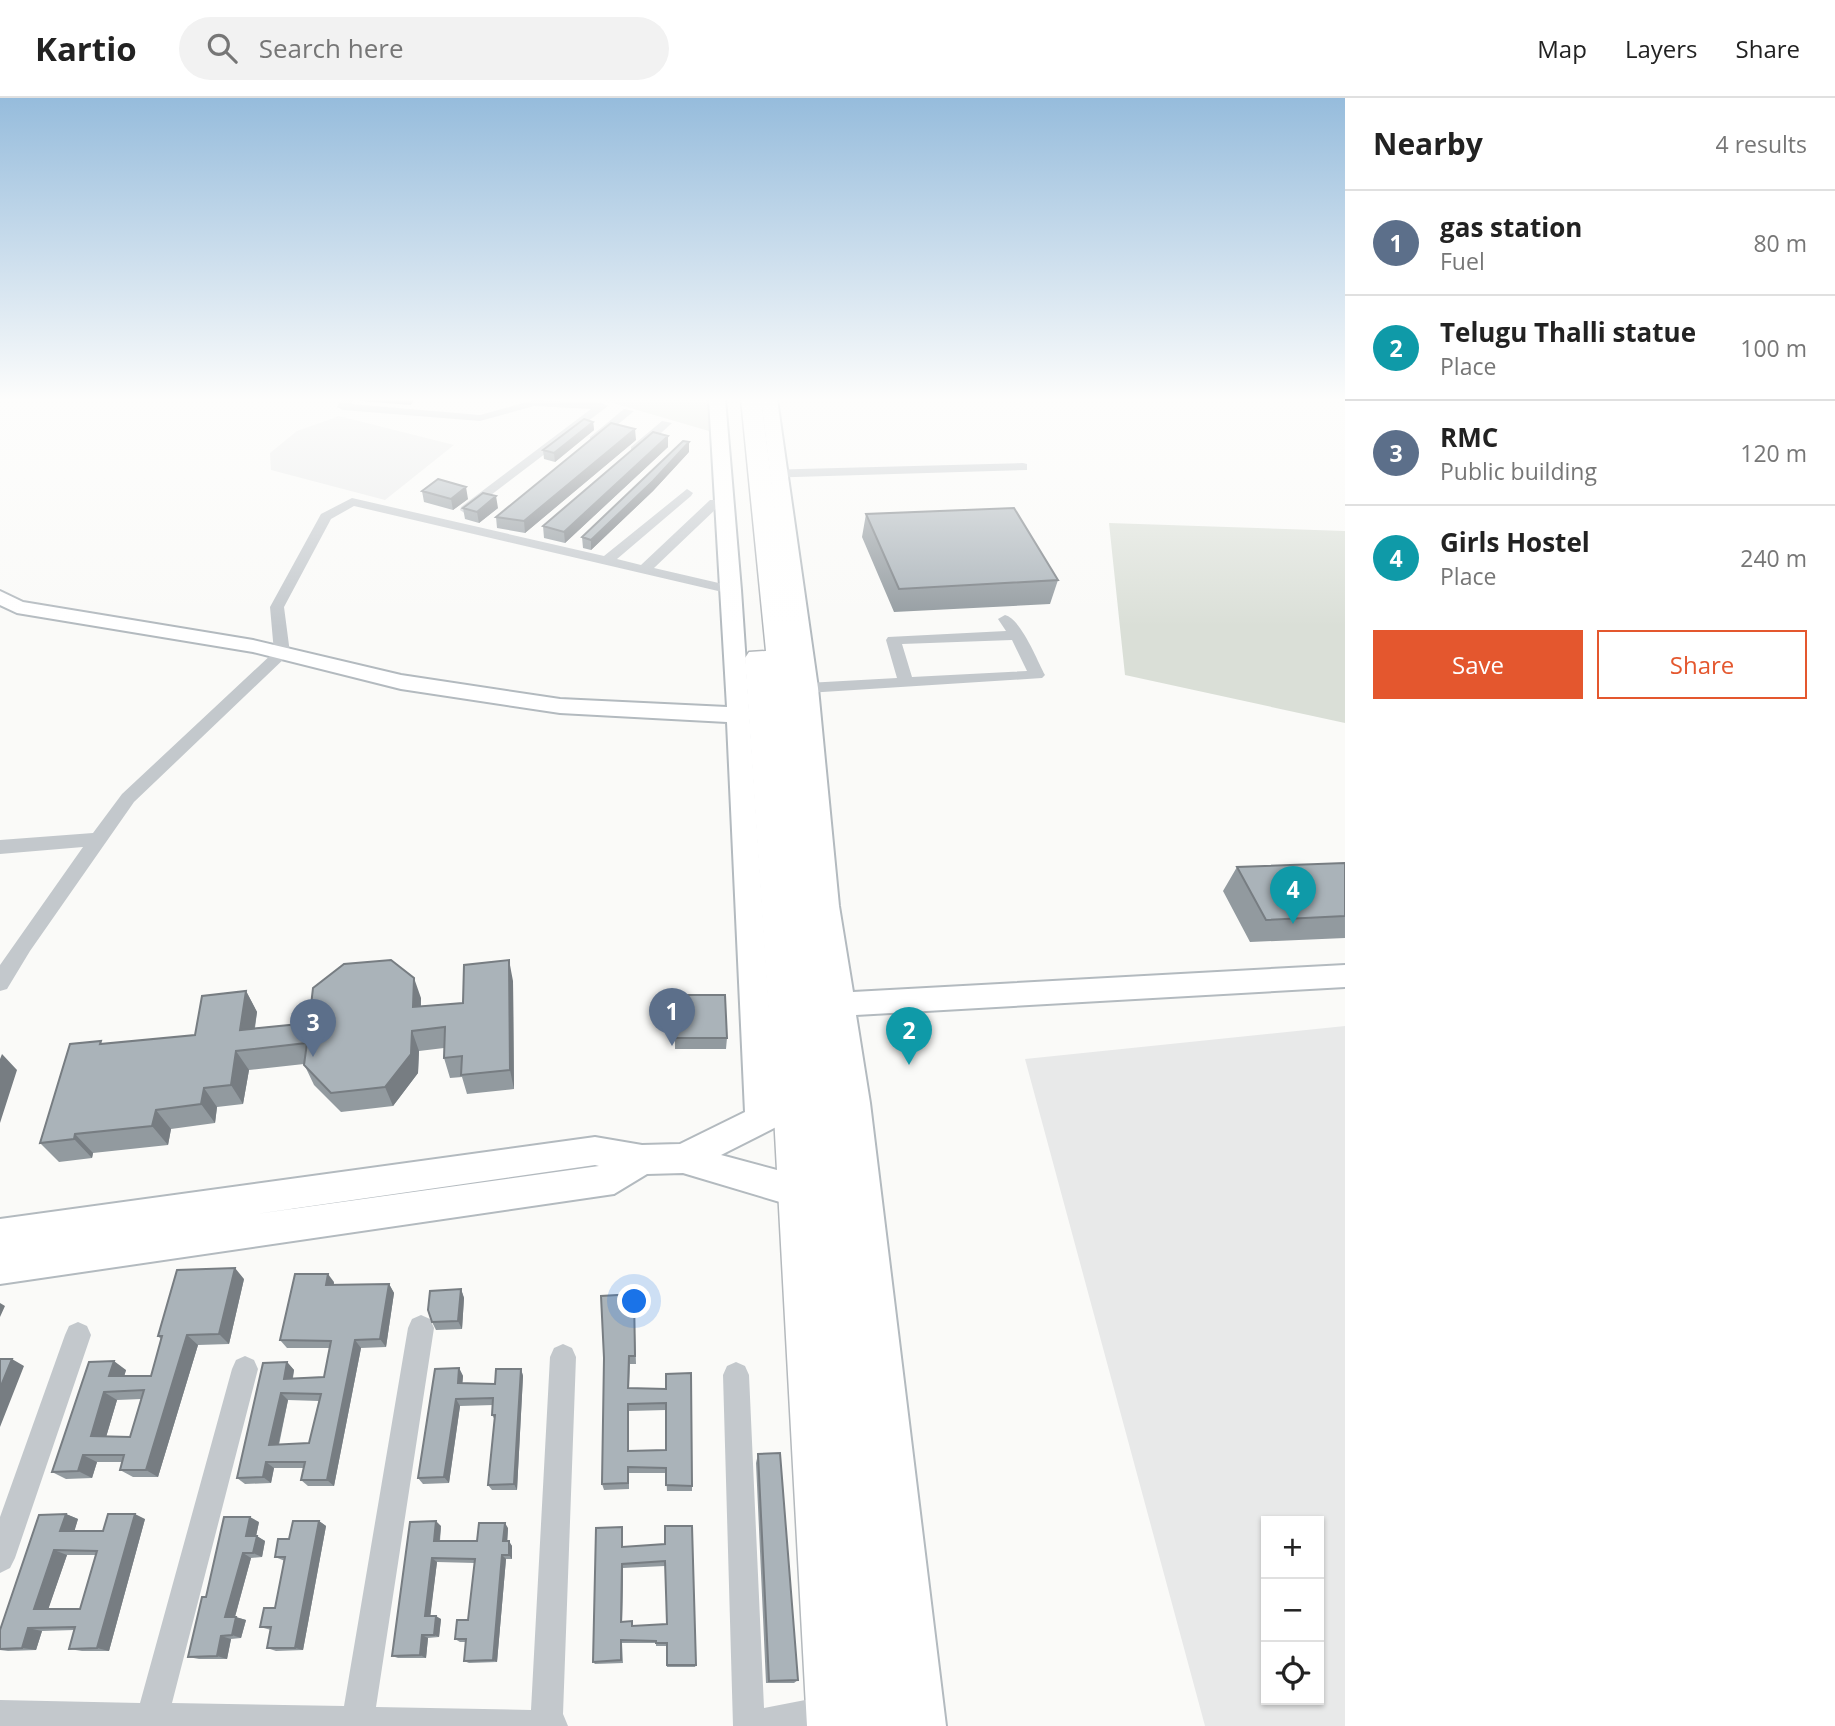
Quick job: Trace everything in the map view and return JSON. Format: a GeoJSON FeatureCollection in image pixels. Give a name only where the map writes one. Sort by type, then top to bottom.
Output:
{"type":"FeatureCollection","features":[{"type":"Feature","properties":{"kind":"highway"},"geometry":{"type":"LineString","coordinates":[[743,475],[773,746],[817,906],[843,1103],[821,1191],[826,1719]]}},
{"type":"Feature","properties":{"kind":"highway"},"geometry":{"type":"LineString","coordinates":[[770,475],[778,1111],[821,1191],[890,1726]]}},
{"type":"Feature","properties":{"kind":"main road"},"geometry":{"type":"LineString","coordinates":[[722,475],[731,590],[773,746]]}},
{"type":"Feature","properties":{"kind":"main road"},"geometry":{"type":"LineString","coordinates":[[770,475],[807,688],[773,746]]}},
{"type":"Feature","properties":{"kind":"main road"},"geometry":{"type":"LineString","coordinates":[[0,597],[17,607],[282,653],[401,682],[560,706],[773,746]]}},
{"type":"Feature","properties":{"kind":"main road"},"geometry":{"type":"LineString","coordinates":[[830,1004],[1345,976]]}},
{"type":"Feature","properties":{"kind":"main road"},"geometry":{"type":"LineString","coordinates":[[683,1158],[778,1111],[843,1103]]}},
{"type":"Feature","properties":{"kind":"main road"},"geometry":{"type":"LineString","coordinates":[[0,1235],[595,1151],[642,1160],[683,1158],[821,1191]]}},
{"type":"Feature","properties":{"kind":"main road"},"geometry":{"type":"LineString","coordinates":[[0,1267],[614,1179],[642,1160]]}},
{"type":"Feature","properties":{"kind":"street"},"geometry":{"type":"LineString","coordinates":[[448,523],[511,475]]}},
{"type":"Feature","properties":{"kind":"street"},"geometry":{"type":"LineString","coordinates":[[608,560],[687,493]]}},
{"type":"Feature","properties":{"kind":"street"},"geometry":{"type":"LineString","coordinates":[[0,983],[23,945],[128,798],[282,653],[277,607],[326,517],[352,502],[448,523],[487,526],[533,536],[575,546],[608,560],[644,570],[731,590]]}},
{"type":"Feature","properties":{"kind":"street"},"geometry":{"type":"LineString","coordinates":[[644,570],[715,503],[724,503]]}},
{"type":"Feature","properties":{"kind":"street"},"geometry":{"type":"LineString","coordinates":[[807,688],[1037,675],[1017,635],[1005,619]]}},
{"type":"Feature","properties":{"kind":"street"},"geometry":{"type":"LineString","coordinates":[[906,683],[893,640],[1017,635]]}},
{"type":"Feature","properties":{"kind":"street"},"geometry":{"type":"LineString","coordinates":[[0,847],[99,839]]}},
{"type":"Feature","properties":{"kind":"street"},"geometry":{"type":"LineString","coordinates":[[821,1191],[924,1726]]}},
{"type":"Feature","properties":{"kind":"street"},"geometry":{"type":"LineString","coordinates":[[357,1724],[422,1328]]}},
{"type":"Feature","properties":{"kind":"street"},"geometry":{"type":"LineString","coordinates":[[0,1558],[78,1335]]}},
{"type":"Feature","properties":{"kind":"street"},"geometry":{"type":"LineString","coordinates":[[546,1726],[563,1357]]}},
{"type":"Feature","properties":{"kind":"street"},"geometry":{"type":"LineString","coordinates":[[151,1722],[245,1369]]}},
{"type":"Feature","properties":{"kind":"street"},"geometry":{"type":"LineString","coordinates":[[736,1374],[750,1726],[826,1719]]}},
{"type":"Feature","properties":{"kind":"street"},"geometry":{"type":"LineString","coordinates":[[0,1716],[151,1722],[552,1726]]}},
{"type":"Feature","properties":{"kind":"shaded area"},"geometry":{"type":"Polygon","coordinates":[[[290,475],[416,475],[385,500],[290,475]]]}},
{"type":"Feature","properties":{"kind":"shaded area"},"geometry":{"type":"Polygon","coordinates":[[[1109,523],[1345,531],[1345,723],[1125,675],[1109,523]]]}},
{"type":"Feature","properties":{"kind":"shaded area"},"geometry":{"type":"Polygon","coordinates":[[[1345,1026],[1345,1726],[1205,1726],[1025,1059],[1345,1026]]]}},
{"type":"Feature","properties":{"kind":"building"},"geometry":{"type":"Polygon","coordinates":[[[547,475],[580,475],[524,521],[496,517],[547,475]]]}},
{"type":"Feature","properties":{"kind":"building"},"geometry":{"type":"Polygon","coordinates":[[[603,475],[626,475],[564,532],[543,526],[603,475]]]}},
{"type":"Feature","properties":{"kind":"building"},"geometry":{"type":"Polygon","coordinates":[[[647,475],[659,475],[591,540],[582,537],[647,475]]]}},
{"type":"Feature","properties":{"kind":"building"},"geometry":{"type":"Polygon","coordinates":[[[438,479],[466,487],[451,499],[422,491],[438,479]]]}},
{"type":"Feature","properties":{"kind":"building"},"geometry":{"type":"Polygon","coordinates":[[[483,493],[496,496],[477,512],[463,508],[483,493]]]}},
{"type":"Feature","properties":{"kind":"building"},"geometry":{"type":"Polygon","coordinates":[[[1014,508],[1058,580],[899,589],[866,514],[1014,508]]]}},
{"type":"Feature","properties":{"kind":"building"},"geometry":{"type":"Polygon","coordinates":[[[1345,863],[1345,916],[1266,920],[1237,867],[1345,863]]]}},
{"type":"Feature","properties":{"kind":"building"},"geometry":{"type":"Polygon","coordinates":[[[391,960],[414,978],[413,1007],[463,1003],[464,965],[509,960],[510,1070],[461,1075],[462,1056],[444,1058],[445,1027],[412,1031],[411,1054],[385,1087],[331,1093],[304,1065],[307,1043],[236,1051],[231,1085],[204,1088],[201,1104],[156,1110],[152,1126],[75,1134],[74,1139],[40,1143],[70,1044],[101,1041],[100,1044],[195,1035],[202,996],[246,991],[240,1030],[309,1023],[313,988],[344,964],[391,960]]]}},
{"type":"Feature","properties":{"kind":"building"},"geometry":{"type":"Polygon","coordinates":[[[675,995],[725,995],[727,1038],[675,1038],[675,995]]]}},
{"type":"Feature","properties":{"kind":"building"},"geometry":{"type":"Polygon","coordinates":[[[235,1268],[219,1334],[187,1335],[146,1470],[120,1470],[124,1455],[83,1455],[78,1471],[52,1472],[89,1362],[114,1361],[109,1376],[151,1376],[162,1336],[158,1336],[177,1270],[235,1268]],[[144,1390],[104,1392],[91,1436],[130,1437],[144,1390]]]}},
{"type":"Feature","properties":{"kind":"building"},"geometry":{"type":"Polygon","coordinates":[[[295,1274],[328,1274],[326,1285],[389,1284],[380,1339],[355,1340],[327,1480],[301,1480],[305,1462],[266,1462],[263,1477],[237,1478],[263,1363],[287,1362],[284,1379],[324,1377],[331,1341],[280,1340],[295,1274]],[[281,1393],[269,1445],[309,1443],[321,1394],[281,1393]]]}},
{"type":"Feature","properties":{"kind":"building"},"geometry":{"type":"Polygon","coordinates":[[[461,1289],[458,1321],[432,1322],[428,1310],[430,1291],[461,1289]]]}},
{"type":"Feature","properties":{"kind":"building"},"geometry":{"type":"Polygon","coordinates":[[[634,1294],[635,1356],[629,1356],[628,1388],[666,1389],[666,1374],[691,1373],[692,1486],[666,1485],[666,1468],[628,1467],[628,1483],[602,1484],[604,1358],[601,1296],[634,1294]],[[666,1403],[628,1404],[628,1451],[666,1450],[666,1403]]]}},
{"type":"Feature","properties":{"kind":"building"},"geometry":{"type":"Polygon","coordinates":[[[0,1359],[12,1359],[0,1388],[0,1359]]]}},
{"type":"Feature","properties":{"kind":"building"},"geometry":{"type":"Polygon","coordinates":[[[459,1368],[458,1383],[495,1384],[496,1369],[521,1369],[514,1484],[488,1485],[495,1415],[492,1415],[493,1398],[456,1399],[444,1477],[418,1478],[435,1369],[459,1368]]]}},
{"type":"Feature","properties":{"kind":"building"},"geometry":{"type":"Polygon","coordinates":[[[780,1453],[798,1680],[769,1681],[758,1454],[780,1453]]]}},
{"type":"Feature","properties":{"kind":"building"},"geometry":{"type":"Polygon","coordinates":[[[66,1514],[60,1531],[103,1531],[108,1514],[135,1514],[97,1648],[69,1649],[75,1627],[28,1628],[22,1648],[0,1649],[0,1630],[39,1515],[66,1514]],[[54,1550],[34,1609],[80,1609],[97,1551],[54,1550]]]}},
{"type":"Feature","properties":{"kind":"building"},"geometry":{"type":"Polygon","coordinates":[[[224,1517],[250,1517],[246,1536],[257,1536],[253,1553],[243,1553],[225,1617],[236,1617],[232,1635],[221,1636],[217,1656],[188,1657],[202,1597],[206,1597],[224,1517]]]}},
{"type":"Feature","properties":{"kind":"building"},"geometry":{"type":"Polygon","coordinates":[[[293,1521],[319,1521],[295,1648],[267,1648],[271,1627],[260,1627],[264,1608],[275,1608],[285,1557],[275,1557],[278,1539],[289,1539],[293,1521]]]}},
{"type":"Feature","properties":{"kind":"building"},"geometry":{"type":"Polygon","coordinates":[[[436,1521],[434,1541],[477,1541],[479,1523],[505,1523],[503,1541],[509,1541],[509,1555],[502,1555],[493,1660],[464,1661],[466,1639],[455,1639],[457,1620],[468,1620],[475,1559],[432,1558],[425,1616],[436,1616],[434,1635],[422,1635],[420,1655],[392,1656],[410,1522],[436,1521]]]}},
{"type":"Feature","properties":{"kind":"building"},"geometry":{"type":"Polygon","coordinates":[[[665,1526],[692,1526],[696,1665],[667,1665],[667,1643],[656,1641],[621,1640],[621,1660],[593,1662],[596,1528],[622,1527],[622,1547],[665,1544],[665,1526]],[[665,1561],[622,1564],[621,1622],[632,1621],[632,1626],[667,1624],[665,1561]]]}},
{"type":"Feature","properties":{"kind":"place","name":"Girls Hostel"},"geometry":{"type":"Point","coordinates":[1293,924]}},
{"type":"Feature","properties":{"kind":"place","name":"gas station"},"geometry":{"type":"Point","coordinates":[672,1046]}},
{"type":"Feature","properties":{"kind":"place","name":"RMC"},"geometry":{"type":"Point","coordinates":[313,1057]}},
{"type":"Feature","properties":{"kind":"place","name":"Telugu Thalli statue"},"geometry":{"type":"Point","coordinates":[909,1065]}}]}
